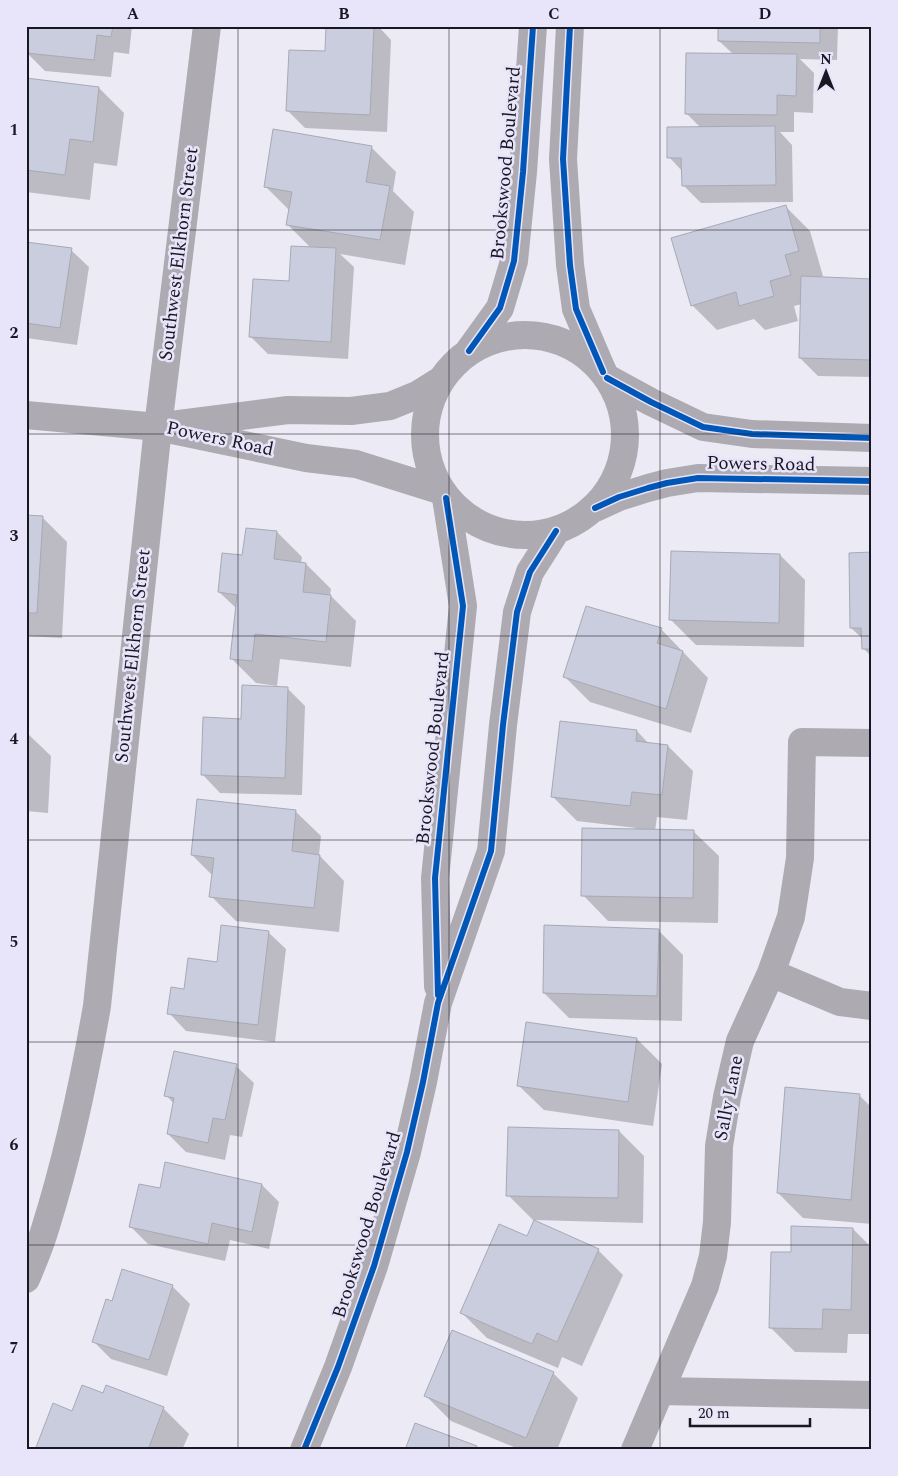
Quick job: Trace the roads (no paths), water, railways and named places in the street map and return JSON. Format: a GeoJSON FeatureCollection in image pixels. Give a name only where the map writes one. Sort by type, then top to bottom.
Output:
{"type":"FeatureCollection","features":[{"type":"Feature","properties":{"kind":"main road"},"geometry":{"type":"LineString","coordinates":[[526,334],[555,339],[582,352],[605,375],[618,397],[625,426],[624,456],[613,484],[595,508],[577,522],[556,531],[526,536],[496,532],[468,518],[444,494],[430,470],[424,440],[428,408],[441,380],[454,364],[470,351],[496,338],[526,334]]}},
{"type":"Feature","properties":{"kind":"main road","name":"Powers Road"},"geometry":{"type":"LineString","coordinates":[[605,375],[651,402],[703,427],[752,434],[872,438]]}},
{"type":"Feature","properties":{"kind":"main road","name":"Powers Road"},"geometry":{"type":"LineString","coordinates":[[595,508],[619,497],[648,488],[698,478],[872,481]]}},
{"type":"Feature","properties":{"kind":"main road","name":"Brookswood Boulevard"},"geometry":{"type":"LineString","coordinates":[[438,1003],[435,878],[463,606],[444,494]]}},
{"type":"Feature","properties":{"kind":"main road","name":"Brookswood Boulevard"},"geometry":{"type":"LineString","coordinates":[[304,1450],[338,1367],[374,1266],[406,1152],[423,1082],[438,1003],[491,851],[503,725],[517,612],[530,572],[556,531]]}},
{"type":"Feature","properties":{"kind":"street","name":"Southwest Elkhorn Street"},"geometry":{"type":"LineString","coordinates":[[26,1279],[45,1230],[69,1142],[86,1072],[96,1006],[158,427],[207,26]]}},
{"type":"Feature","properties":{"kind":"street","name":"Brookswood Boulevard"},"geometry":{"type":"LineString","coordinates":[[470,351],[500,308],[514,261],[523,172],[533,26]]}},
{"type":"Feature","properties":{"kind":"street"},"geometry":{"type":"LineString","coordinates":[[570,26],[563,159],[570,265],[576,309],[605,375]]}},
{"type":"Feature","properties":{"kind":"street","name":"Powers Road"},"geometry":{"type":"LineString","coordinates":[[158,427],[288,410],[351,411],[390,406],[417,395],[441,380]]}},
{"type":"Feature","properties":{"kind":"street"},"geometry":{"type":"LineString","coordinates":[[26,415],[158,427]]}},
{"type":"Feature","properties":{"kind":"street","name":"Powers Road"},"geometry":{"type":"LineString","coordinates":[[158,427],[306,458],[356,464],[444,494]]}},
{"type":"Feature","properties":{"kind":"street","name":"Sally Lane"},"geometry":{"type":"LineString","coordinates":[[635,1450],[706,1286],[718,1222],[719,1146],[727,1097],[740,1041],[771,972],[790,917],[800,858],[802,742],[872,743]]}},
{"type":"Feature","properties":{"kind":"street"},"geometry":{"type":"LineString","coordinates":[[771,972],[840,1002],[872,1006]]}},
{"type":"Feature","properties":{"kind":"street"},"geometry":{"type":"LineString","coordinates":[[660,1392],[872,1394]]}}]}
